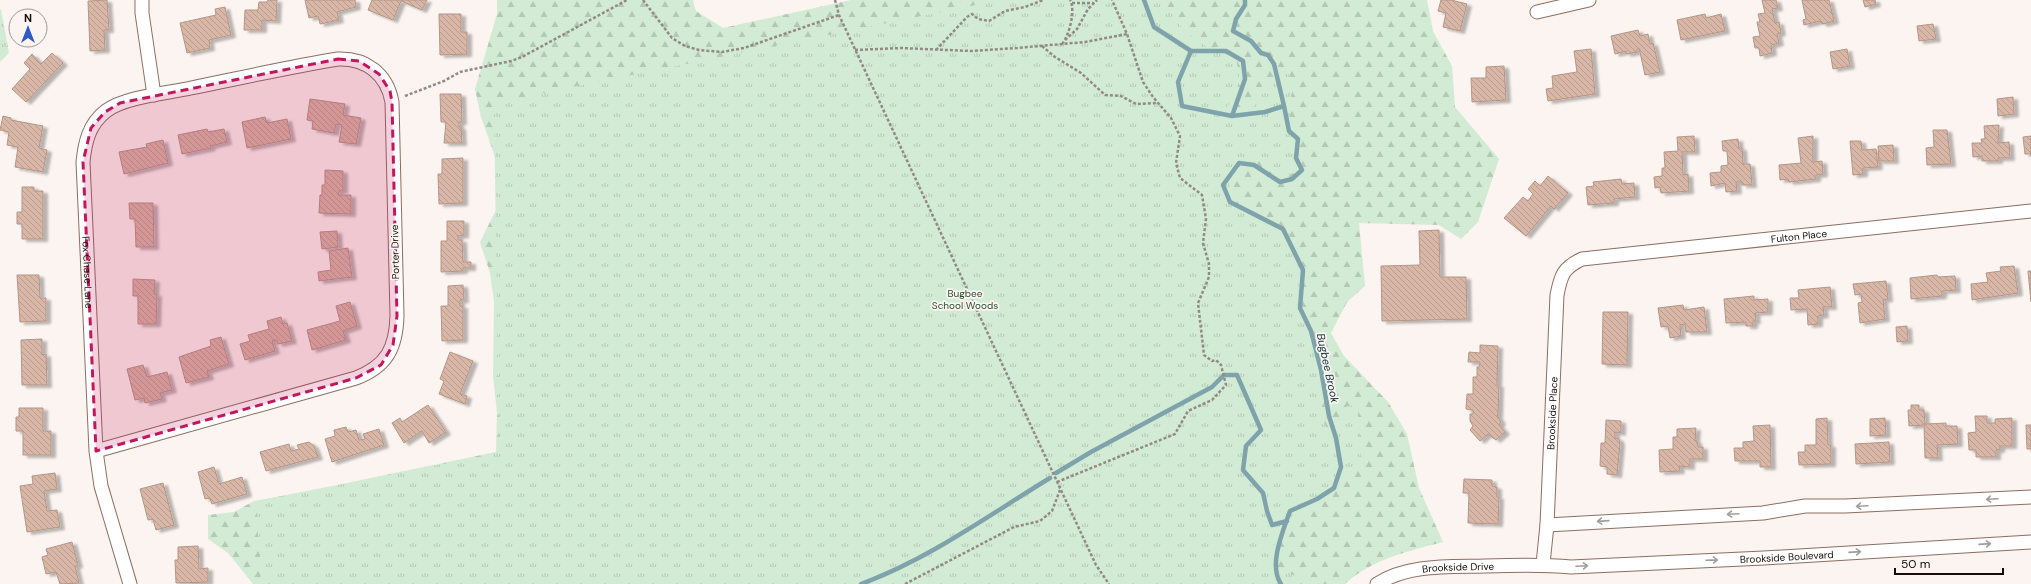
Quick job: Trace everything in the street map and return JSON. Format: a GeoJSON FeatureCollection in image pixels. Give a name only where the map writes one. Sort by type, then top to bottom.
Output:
{"type":"FeatureCollection","features":[{"type":"Feature","properties":{"kind":"street"},"geometry":{"type":"LineString","coordinates":[[142,0],[142,14],[154,95]]}},
{"type":"Feature","properties":{"kind":"street"},"geometry":{"type":"LineString","coordinates":[[1537,12],[1589,0]]}},
{"type":"Feature","properties":{"kind":"street","name":"Porter Drive"},"geometry":{"type":"LineString","coordinates":[[96,451],[364,375],[381,365],[387,357],[396,332],[392,102],[385,82],[370,65],[349,58],[338,58],[154,95]]}},
{"type":"Feature","properties":{"kind":"street","name":"Fox Chase Lane"},"geometry":{"type":"LineString","coordinates":[[130,584],[101,486],[96,451],[83,162],[85,144],[91,128],[105,112],[120,103],[154,95]]}},
{"type":"Feature","properties":{"kind":"street","name":"Fulton Place"},"geometry":{"type":"LineString","coordinates":[[1568,266],[1582,259],[2031,211]]}},
{"type":"Feature","properties":{"kind":"street","name":"Brookside Place"},"geometry":{"type":"LineString","coordinates":[[1543,564],[1547,525],[1558,295],[1560,278],[1568,266]]}},
{"type":"Feature","properties":{"kind":"street"},"geometry":{"type":"LineString","coordinates":[[1547,525],[1763,513],[1805,506],[1845,506],[2031,497]]}},
{"type":"Feature","properties":{"kind":"street","name":"Brookside Boulevard"},"geometry":{"type":"LineString","coordinates":[[1543,564],[1571,567],[1764,558],[2031,542]]}},
{"type":"Feature","properties":{"kind":"street","name":"Brookside Drive"},"geometry":{"type":"LineString","coordinates":[[1377,584],[1406,572],[1438,567],[1543,564]]}},
{"type":"Feature","properties":{"kind":"path"},"geometry":{"type":"LineString","coordinates":[[405,96],[444,81],[460,72],[511,61],[522,57],[627,0]]}},
{"type":"Feature","properties":{"kind":"path"},"geometry":{"type":"LineString","coordinates":[[643,0],[672,38],[685,46],[699,50],[722,52],[744,48],[839,15]]}},
{"type":"Feature","properties":{"kind":"path"},"geometry":{"type":"LineString","coordinates":[[835,0],[839,15],[855,50],[1060,489],[1096,565],[1109,584]]}},
{"type":"Feature","properties":{"kind":"path"},"geometry":{"type":"LineString","coordinates":[[935,51],[967,17],[972,14],[978,20],[989,21],[1005,11],[1025,7],[1043,0]]}},
{"type":"Feature","properties":{"kind":"path"},"geometry":{"type":"LineString","coordinates":[[1065,40],[1071,23],[1072,3],[1070,0]]}},
{"type":"Feature","properties":{"kind":"path"},"geometry":{"type":"LineString","coordinates":[[1062,44],[1077,29],[1088,9],[1096,0]]}},
{"type":"Feature","properties":{"kind":"path"},"geometry":{"type":"LineString","coordinates":[[1057,482],[1175,434],[1188,411],[1212,400],[1226,386],[1222,365],[1216,360],[1212,361],[1204,355],[1198,303],[1209,277],[1209,264],[1203,243],[1206,219],[1202,195],[1180,178],[1176,163],[1180,136],[1171,118],[1143,82],[1127,34],[1112,0]]}},
{"type":"Feature","properties":{"kind":"path"},"geometry":{"type":"LineString","coordinates":[[1072,3],[1094,3]]}},
{"type":"Feature","properties":{"kind":"path"},"geometry":{"type":"LineString","coordinates":[[855,50],[902,48],[935,51],[971,51],[1085,42],[1127,34]]}},
{"type":"Feature","properties":{"kind":"path"},"geometry":{"type":"LineString","coordinates":[[1042,46],[1055,57],[1081,73],[1105,95],[1121,96],[1136,104],[1143,105],[1156,102],[1159,104]]}},
{"type":"Feature","properties":{"kind":"path"},"geometry":{"type":"LineString","coordinates":[[904,584],[1014,527],[1040,521],[1052,511],[1060,489]]}},
{"type":"Feature","properties":{"kind":"highlighted area"},"geometry":{"type":"Polygon","coordinates":[[[338,59],[359,61],[379,74],[390,91],[392,102],[397,316],[393,345],[381,365],[356,378],[96,451],[83,162],[91,128],[105,112],[120,103],[338,59]]]}},
{"type":"Feature","properties":{"kind":"green space","name":"Bugbee School Woods"},"geometry":{"type":"Polygon","coordinates":[[[497,0],[693,0],[696,11],[723,28],[851,0],[1427,0],[1433,31],[1452,66],[1455,107],[1499,159],[1478,222],[1461,239],[1439,225],[1359,223],[1365,286],[1347,302],[1331,333],[1344,356],[1388,402],[1407,434],[1419,488],[1443,542],[1379,562],[1356,575],[1345,584],[253,584],[228,553],[208,539],[208,515],[234,512],[254,501],[312,491],[335,489],[361,480],[496,452],[497,413],[493,376],[494,301],[490,273],[480,242],[503,196],[499,168],[481,117],[475,89],[497,14],[497,0]]]}},
{"type":"Feature","properties":{"kind":"green space","name":"Bugbee School Woods"},"geometry":{"type":"Polygon","coordinates":[[[1000,0],[1162,0],[1185,32],[1211,50],[1236,57],[1239,75],[1237,93],[1226,108],[1238,111],[1255,106],[1263,84],[1288,73],[1293,82],[1289,127],[1298,161],[1292,174],[1275,173],[1260,161],[1241,163],[1228,178],[1233,203],[1255,217],[1288,230],[1299,264],[1298,309],[1311,316],[1315,349],[1323,387],[1320,413],[1327,428],[1342,428],[1343,417],[1347,406],[1358,405],[1361,465],[1355,471],[1302,509],[1281,534],[1274,545],[1277,567],[1311,584],[261,584],[256,501],[499,453],[494,103],[1000,0]]]}},
{"type":"Feature","properties":{"kind":"green space"},"geometry":{"type":"Polygon","coordinates":[[[1,9],[9,53],[0,62],[1,9]]]}},
{"type":"Feature","properties":{"kind":"building"},"geometry":{"type":"Polygon","coordinates":[[[107,0],[109,30],[104,30],[105,50],[90,51],[88,1],[107,0]]]}},
{"type":"Feature","properties":{"kind":"building"},"geometry":{"type":"Polygon","coordinates":[[[268,0],[277,0],[276,21],[262,20],[262,30],[244,30],[245,10],[258,10],[259,2],[267,2],[268,0]]]}},
{"type":"Feature","properties":{"kind":"building"},"geometry":{"type":"Polygon","coordinates":[[[305,0],[355,0],[356,7],[337,12],[339,20],[320,24],[318,16],[309,18],[305,0]]]}},
{"type":"Feature","properties":{"kind":"building"},"geometry":{"type":"Polygon","coordinates":[[[372,0],[427,0],[422,10],[401,1],[393,20],[368,10],[372,0]]]}},
{"type":"Feature","properties":{"kind":"building"},"geometry":{"type":"Polygon","coordinates":[[[1441,0],[1451,0],[1467,4],[1460,31],[1443,27],[1446,13],[1438,11],[1441,0]]]}},
{"type":"Feature","properties":{"kind":"building"},"geometry":{"type":"Polygon","coordinates":[[[1762,0],[1776,0],[1778,8],[1772,9],[1775,23],[1779,22],[1781,33],[1777,34],[1779,43],[1771,45],[1772,53],[1760,56],[1759,48],[1755,48],[1753,37],[1760,36],[1757,22],[1760,22],[1758,14],[1765,13],[1762,0]]]}},
{"type":"Feature","properties":{"kind":"building"},"geometry":{"type":"Polygon","coordinates":[[[1802,0],[1829,0],[1834,21],[1823,24],[1820,21],[1804,25],[1803,20],[1806,19],[1802,0]]]}},
{"type":"Feature","properties":{"kind":"building"},"geometry":{"type":"Polygon","coordinates":[[[1863,0],[1875,0],[1876,4],[1865,7],[1863,0]]]}},
{"type":"Feature","properties":{"kind":"building"},"geometry":{"type":"Polygon","coordinates":[[[225,7],[231,35],[209,40],[210,48],[187,53],[180,23],[216,15],[215,9],[225,7]]]}},
{"type":"Feature","properties":{"kind":"building"},"geometry":{"type":"Polygon","coordinates":[[[439,14],[461,14],[461,32],[467,32],[467,54],[440,55],[439,14]]]}},
{"type":"Feature","properties":{"kind":"building"},"geometry":{"type":"Polygon","coordinates":[[[1705,14],[1706,18],[1721,14],[1725,31],[1681,40],[1677,20],[1705,14]]]}},
{"type":"Feature","properties":{"kind":"building"},"geometry":{"type":"Polygon","coordinates":[[[1933,24],[1936,39],[1919,41],[1917,26],[1933,24]]]}},
{"type":"Feature","properties":{"kind":"building"},"geometry":{"type":"Polygon","coordinates":[[[1638,30],[1640,36],[1648,34],[1650,44],[1653,43],[1660,72],[1645,75],[1639,48],[1637,49],[1637,52],[1626,54],[1626,51],[1615,54],[1611,36],[1638,30]]]}},
{"type":"Feature","properties":{"kind":"building"},"geometry":{"type":"Polygon","coordinates":[[[1591,49],[1595,94],[1548,101],[1546,89],[1553,88],[1552,76],[1577,72],[1574,51],[1591,49]]]}},
{"type":"Feature","properties":{"kind":"building"},"geometry":{"type":"Polygon","coordinates":[[[1847,49],[1850,66],[1833,69],[1830,52],[1847,49]]]}},
{"type":"Feature","properties":{"kind":"building"},"geometry":{"type":"Polygon","coordinates":[[[52,53],[63,63],[26,102],[12,89],[30,69],[24,63],[32,54],[41,64],[52,53]]]}},
{"type":"Feature","properties":{"kind":"building"},"geometry":{"type":"Polygon","coordinates":[[[1504,66],[1506,100],[1472,102],[1471,78],[1486,78],[1486,67],[1504,66]]]}},
{"type":"Feature","properties":{"kind":"building"},"geometry":{"type":"Polygon","coordinates":[[[440,94],[461,94],[462,122],[459,122],[459,127],[461,127],[462,143],[444,143],[446,122],[441,122],[440,94]]]}},
{"type":"Feature","properties":{"kind":"building"},"geometry":{"type":"Polygon","coordinates":[[[2013,97],[2014,114],[1998,116],[1997,99],[2013,97]]]}},
{"type":"Feature","properties":{"kind":"building"},"geometry":{"type":"Polygon","coordinates":[[[310,99],[345,104],[343,115],[361,118],[356,144],[339,142],[342,125],[336,124],[334,133],[312,129],[313,121],[307,120],[310,99]]]}},
{"type":"Feature","properties":{"kind":"building"},"geometry":{"type":"Polygon","coordinates":[[[3,116],[11,118],[11,120],[43,126],[39,148],[47,150],[43,172],[15,167],[18,147],[7,145],[9,132],[0,130],[3,116]]]}},
{"type":"Feature","properties":{"kind":"building"},"geometry":{"type":"Polygon","coordinates":[[[265,117],[267,123],[287,119],[291,139],[247,148],[242,122],[265,117]]]}},
{"type":"Feature","properties":{"kind":"building"},"geometry":{"type":"Polygon","coordinates":[[[1999,125],[1998,143],[2009,142],[2010,158],[1998,158],[1998,161],[1982,161],[1982,156],[1973,157],[1972,143],[1982,143],[1981,139],[1985,139],[1984,126],[1999,125]]]}},
{"type":"Feature","properties":{"kind":"building"},"geometry":{"type":"Polygon","coordinates":[[[207,129],[208,132],[224,129],[227,142],[210,146],[211,148],[182,154],[178,135],[207,129]]]}},
{"type":"Feature","properties":{"kind":"building"},"geometry":{"type":"Polygon","coordinates":[[[1933,130],[1947,130],[1951,164],[1927,165],[1926,148],[1934,147],[1933,130]]]}},
{"type":"Feature","properties":{"kind":"building"},"geometry":{"type":"Polygon","coordinates":[[[1694,136],[1695,152],[1682,152],[1683,175],[1688,174],[1689,191],[1661,193],[1660,187],[1655,188],[1654,177],[1662,176],[1662,168],[1665,168],[1664,152],[1678,151],[1677,137],[1694,136]]]}},
{"type":"Feature","properties":{"kind":"building"},"geometry":{"type":"Polygon","coordinates":[[[1813,136],[1813,162],[1822,161],[1823,174],[1816,175],[1816,179],[1789,182],[1788,179],[1780,180],[1779,165],[1801,163],[1798,138],[1813,136]]]}},
{"type":"Feature","properties":{"kind":"building"},"geometry":{"type":"Polygon","coordinates":[[[2031,136],[2031,154],[2025,154],[2023,137],[2031,136]]]}},
{"type":"Feature","properties":{"kind":"building"},"geometry":{"type":"Polygon","coordinates":[[[1738,139],[1739,148],[1742,148],[1743,164],[1750,164],[1752,185],[1742,185],[1742,182],[1736,182],[1737,191],[1726,192],[1725,183],[1711,186],[1710,173],[1721,172],[1721,166],[1728,165],[1727,151],[1723,151],[1722,141],[1738,139]]]}},
{"type":"Feature","properties":{"kind":"building"},"geometry":{"type":"Polygon","coordinates":[[[163,140],[168,163],[124,174],[119,152],[147,147],[146,144],[163,140]]]}},
{"type":"Feature","properties":{"kind":"building"},"geometry":{"type":"Polygon","coordinates":[[[1850,141],[1861,141],[1862,150],[1876,149],[1878,167],[1863,168],[1863,174],[1853,175],[1850,141]]]}},
{"type":"Feature","properties":{"kind":"building"},"geometry":{"type":"Polygon","coordinates":[[[1893,145],[1894,161],[1879,161],[1878,146],[1893,145]]]}},
{"type":"Feature","properties":{"kind":"building"},"geometry":{"type":"Polygon","coordinates":[[[463,158],[463,203],[439,204],[438,174],[442,174],[442,159],[463,158]]]}},
{"type":"Feature","properties":{"kind":"building"},"geometry":{"type":"Polygon","coordinates":[[[325,170],[343,171],[343,191],[339,191],[338,195],[351,195],[351,214],[319,213],[322,185],[325,185],[325,170]]]}},
{"type":"Feature","properties":{"kind":"building"},"geometry":{"type":"Polygon","coordinates":[[[1548,176],[1568,193],[1554,209],[1551,206],[1526,236],[1504,218],[1523,197],[1528,201],[1533,194],[1528,189],[1535,181],[1540,186],[1548,176]]]}},
{"type":"Feature","properties":{"kind":"building"},"geometry":{"type":"Polygon","coordinates":[[[1621,179],[1622,184],[1634,183],[1635,197],[1614,199],[1614,203],[1588,205],[1586,187],[1594,186],[1593,182],[1621,179]]]}},
{"type":"Feature","properties":{"kind":"building"},"geometry":{"type":"Polygon","coordinates":[[[22,187],[34,187],[34,191],[43,191],[43,239],[22,239],[22,224],[17,224],[17,212],[22,212],[22,187]]]}},
{"type":"Feature","properties":{"kind":"building"},"geometry":{"type":"Polygon","coordinates":[[[129,203],[153,203],[154,247],[136,247],[135,219],[130,219],[129,203]]]}},
{"type":"Feature","properties":{"kind":"building"},"geometry":{"type":"Polygon","coordinates":[[[447,221],[464,221],[464,235],[458,236],[458,240],[462,240],[463,262],[471,262],[471,268],[463,268],[463,271],[441,272],[441,241],[447,241],[447,221]]]}},
{"type":"Feature","properties":{"kind":"building"},"geometry":{"type":"Polygon","coordinates":[[[1439,230],[1440,277],[1466,277],[1467,319],[1382,321],[1381,266],[1420,265],[1419,231],[1439,230]]]}},
{"type":"Feature","properties":{"kind":"building"},"geometry":{"type":"Polygon","coordinates":[[[337,231],[338,247],[322,249],[320,232],[337,231]]]}},
{"type":"Feature","properties":{"kind":"building"},"geometry":{"type":"Polygon","coordinates":[[[348,248],[352,277],[319,281],[318,272],[331,270],[329,251],[348,248]]]}},
{"type":"Feature","properties":{"kind":"building"},"geometry":{"type":"Polygon","coordinates":[[[2014,266],[2018,293],[1972,300],[1971,284],[1988,282],[1986,273],[2001,271],[2000,267],[2014,266]]]}},
{"type":"Feature","properties":{"kind":"building"},"geometry":{"type":"Polygon","coordinates":[[[2028,271],[2031,271],[2031,302],[2028,271]]]}},
{"type":"Feature","properties":{"kind":"building"},"geometry":{"type":"Polygon","coordinates":[[[17,275],[39,275],[40,298],[46,298],[46,321],[20,322],[17,275]]]}},
{"type":"Feature","properties":{"kind":"building"},"geometry":{"type":"Polygon","coordinates":[[[1937,275],[1938,277],[1955,276],[1956,290],[1942,291],[1942,296],[1911,299],[1910,278],[1937,275]]]}},
{"type":"Feature","properties":{"kind":"building"},"geometry":{"type":"Polygon","coordinates":[[[133,279],[155,280],[154,294],[157,294],[156,324],[138,324],[138,296],[133,296],[133,279]]]}},
{"type":"Feature","properties":{"kind":"building"},"geometry":{"type":"Polygon","coordinates":[[[1886,281],[1888,299],[1883,300],[1885,319],[1860,323],[1858,303],[1862,302],[1861,294],[1855,295],[1853,284],[1886,281]]]}},
{"type":"Feature","properties":{"kind":"building"},"geometry":{"type":"Polygon","coordinates":[[[463,285],[464,300],[460,300],[460,306],[463,306],[463,340],[442,341],[441,306],[448,306],[448,286],[463,285]]]}},
{"type":"Feature","properties":{"kind":"building"},"geometry":{"type":"Polygon","coordinates":[[[1830,287],[1832,307],[1823,307],[1824,315],[1818,316],[1818,324],[1808,325],[1807,309],[1791,310],[1790,298],[1799,298],[1798,290],[1830,287]]]}},
{"type":"Feature","properties":{"kind":"building"},"geometry":{"type":"Polygon","coordinates":[[[1754,296],[1754,300],[1768,299],[1768,312],[1755,313],[1756,321],[1753,321],[1753,326],[1746,326],[1746,322],[1726,323],[1724,299],[1754,296]]]}},
{"type":"Feature","properties":{"kind":"building"},"geometry":{"type":"Polygon","coordinates":[[[350,302],[357,326],[343,331],[346,340],[312,350],[307,330],[340,321],[336,306],[350,302]]]}},
{"type":"Feature","properties":{"kind":"building"},"geometry":{"type":"Polygon","coordinates":[[[1683,305],[1684,310],[1704,307],[1707,332],[1686,332],[1685,324],[1680,325],[1681,336],[1670,338],[1668,326],[1661,327],[1658,308],[1683,305]]]}},
{"type":"Feature","properties":{"kind":"building"},"geometry":{"type":"Polygon","coordinates":[[[1603,312],[1628,312],[1627,365],[1602,364],[1603,312]]]}},
{"type":"Feature","properties":{"kind":"building"},"geometry":{"type":"Polygon","coordinates":[[[281,317],[283,324],[287,323],[292,341],[278,344],[277,340],[272,341],[275,351],[245,360],[240,344],[250,341],[248,335],[269,329],[267,321],[281,317]]]}},
{"type":"Feature","properties":{"kind":"building"},"geometry":{"type":"Polygon","coordinates":[[[1907,326],[1908,341],[1897,342],[1896,327],[1907,326]]]}},
{"type":"Feature","properties":{"kind":"building"},"geometry":{"type":"Polygon","coordinates":[[[221,337],[229,364],[207,371],[209,377],[186,383],[179,357],[211,346],[210,340],[221,337]]]}},
{"type":"Feature","properties":{"kind":"building"},"geometry":{"type":"Polygon","coordinates":[[[42,339],[42,355],[46,354],[47,385],[22,385],[21,340],[42,339]]]}},
{"type":"Feature","properties":{"kind":"building"},"geometry":{"type":"Polygon","coordinates":[[[1480,345],[1498,346],[1497,385],[1499,385],[1497,415],[1501,422],[1499,425],[1505,432],[1496,440],[1488,434],[1480,441],[1470,430],[1473,426],[1470,421],[1470,414],[1473,414],[1473,410],[1466,409],[1467,394],[1473,394],[1473,377],[1477,377],[1477,367],[1479,367],[1480,362],[1468,362],[1469,352],[1480,353],[1480,345]]]}},
{"type":"Feature","properties":{"kind":"building"},"geometry":{"type":"Polygon","coordinates":[[[450,352],[473,361],[460,394],[467,396],[465,404],[439,394],[444,381],[440,379],[450,352]]]}},
{"type":"Feature","properties":{"kind":"building"},"geometry":{"type":"Polygon","coordinates":[[[143,365],[147,377],[167,372],[172,390],[160,393],[162,399],[145,403],[144,398],[135,400],[127,369],[143,365]]]}},
{"type":"Feature","properties":{"kind":"building"},"geometry":{"type":"Polygon","coordinates":[[[428,405],[446,432],[429,443],[422,431],[404,443],[392,423],[400,418],[402,422],[428,405]]]}},
{"type":"Feature","properties":{"kind":"building"},"geometry":{"type":"Polygon","coordinates":[[[1911,405],[1919,405],[1919,410],[1924,410],[1925,424],[1946,423],[1946,426],[1957,426],[1958,444],[1937,445],[1938,458],[1925,458],[1924,425],[1909,426],[1908,410],[1911,410],[1911,405]]]}},
{"type":"Feature","properties":{"kind":"building"},"geometry":{"type":"Polygon","coordinates":[[[19,408],[43,408],[43,431],[51,431],[51,455],[23,455],[23,431],[16,431],[16,417],[19,417],[19,408]]]}},
{"type":"Feature","properties":{"kind":"building"},"geometry":{"type":"Polygon","coordinates":[[[1975,416],[1987,416],[1987,423],[1995,423],[1995,419],[2012,418],[2012,446],[2000,446],[2000,450],[1996,450],[1996,457],[1976,457],[1976,450],[1969,450],[1968,433],[1976,432],[1975,416]]]}},
{"type":"Feature","properties":{"kind":"building"},"geometry":{"type":"Polygon","coordinates":[[[1827,418],[1828,445],[1831,445],[1831,464],[1799,465],[1798,452],[1805,452],[1805,445],[1816,445],[1816,419],[1827,418]]]}},
{"type":"Feature","properties":{"kind":"building"},"geometry":{"type":"Polygon","coordinates":[[[1885,418],[1886,435],[1870,436],[1870,419],[1885,418]]]}},
{"type":"Feature","properties":{"kind":"building"},"geometry":{"type":"Polygon","coordinates":[[[1606,420],[1621,421],[1621,433],[1615,432],[1615,438],[1619,439],[1620,444],[1617,475],[1607,474],[1607,467],[1600,466],[1601,443],[1605,443],[1606,420]]]}},
{"type":"Feature","properties":{"kind":"building"},"geometry":{"type":"Polygon","coordinates":[[[1770,425],[1771,467],[1760,467],[1760,461],[1735,461],[1734,448],[1743,448],[1743,442],[1754,441],[1753,426],[1770,425]]]}},
{"type":"Feature","properties":{"kind":"building"},"geometry":{"type":"Polygon","coordinates":[[[2026,425],[2031,425],[2031,449],[2027,449],[2026,425]]]}},
{"type":"Feature","properties":{"kind":"building"},"geometry":{"type":"Polygon","coordinates":[[[346,427],[348,432],[356,430],[359,440],[365,439],[363,434],[379,429],[384,445],[332,462],[325,439],[335,436],[334,430],[346,427]]]}},
{"type":"Feature","properties":{"kind":"building"},"geometry":{"type":"Polygon","coordinates":[[[1696,428],[1695,441],[1697,441],[1698,447],[1703,447],[1703,459],[1690,459],[1690,467],[1679,466],[1680,471],[1660,472],[1659,450],[1673,449],[1673,437],[1677,437],[1677,429],[1696,428]]]}},
{"type":"Feature","properties":{"kind":"building"},"geometry":{"type":"Polygon","coordinates":[[[309,442],[314,446],[318,457],[266,471],[260,452],[289,444],[291,451],[299,449],[297,445],[309,442]]]}},
{"type":"Feature","properties":{"kind":"building"},"geometry":{"type":"Polygon","coordinates":[[[1889,442],[1890,462],[1856,464],[1855,444],[1889,442]]]}},
{"type":"Feature","properties":{"kind":"building"},"geometry":{"type":"Polygon","coordinates":[[[214,467],[219,484],[242,477],[247,494],[212,504],[210,498],[205,499],[198,472],[214,467]]]}},
{"type":"Feature","properties":{"kind":"building"},"geometry":{"type":"Polygon","coordinates":[[[55,473],[57,489],[44,491],[47,511],[57,510],[60,527],[27,532],[20,486],[33,484],[32,476],[55,473]]]}},
{"type":"Feature","properties":{"kind":"building"},"geometry":{"type":"Polygon","coordinates":[[[1464,479],[1492,480],[1492,486],[1497,487],[1497,497],[1499,497],[1498,524],[1468,523],[1469,493],[1463,493],[1464,479]]]}},
{"type":"Feature","properties":{"kind":"building"},"geometry":{"type":"Polygon","coordinates":[[[163,483],[174,525],[156,530],[153,519],[148,520],[140,489],[163,483]]]}},
{"type":"Feature","properties":{"kind":"building"},"geometry":{"type":"Polygon","coordinates":[[[72,542],[78,565],[75,566],[79,583],[60,584],[56,572],[46,574],[42,557],[48,555],[46,549],[72,542]]]}},
{"type":"Feature","properties":{"kind":"building"},"geometry":{"type":"Polygon","coordinates":[[[198,546],[199,569],[208,568],[208,582],[176,583],[175,560],[178,560],[178,547],[198,546]]]}},
{"type":"Feature","properties":{"kind":"waterway","name":"Bugbee Brook"},"geometry":{"type":"LineString","coordinates":[[1144,0],[1154,27],[1191,51],[1178,82],[1182,106],[1232,116],[1265,112],[1284,106],[1289,131],[1298,139],[1296,158],[1302,170],[1292,179],[1280,182],[1254,165],[1239,163],[1223,185],[1230,202],[1283,229],[1303,270],[1300,308],[1311,331],[1321,370],[1329,416],[1336,438],[1341,467],[1334,488],[1317,499],[1290,511],[1276,558],[1277,576],[1281,584]]}},
{"type":"Feature","properties":{"kind":"waterway"},"geometry":{"type":"LineString","coordinates":[[1245,0],[1245,5],[1236,19],[1233,31],[1251,41],[1261,53],[1268,55],[1274,64],[1284,106]]}},
{"type":"Feature","properties":{"kind":"waterway"},"geometry":{"type":"LineString","coordinates":[[1191,51],[1226,51],[1243,61],[1245,79],[1232,116]]}},
{"type":"Feature","properties":{"kind":"waterway"},"geometry":{"type":"LineString","coordinates":[[1056,473],[1091,452],[1212,387],[1224,375],[1237,375],[1261,430],[1246,446],[1243,470],[1263,493],[1272,525],[1287,521]]}},
{"type":"Feature","properties":{"kind":"waterway"},"geometry":{"type":"LineString","coordinates":[[861,584],[886,574],[935,549],[1050,478]]}}]}
